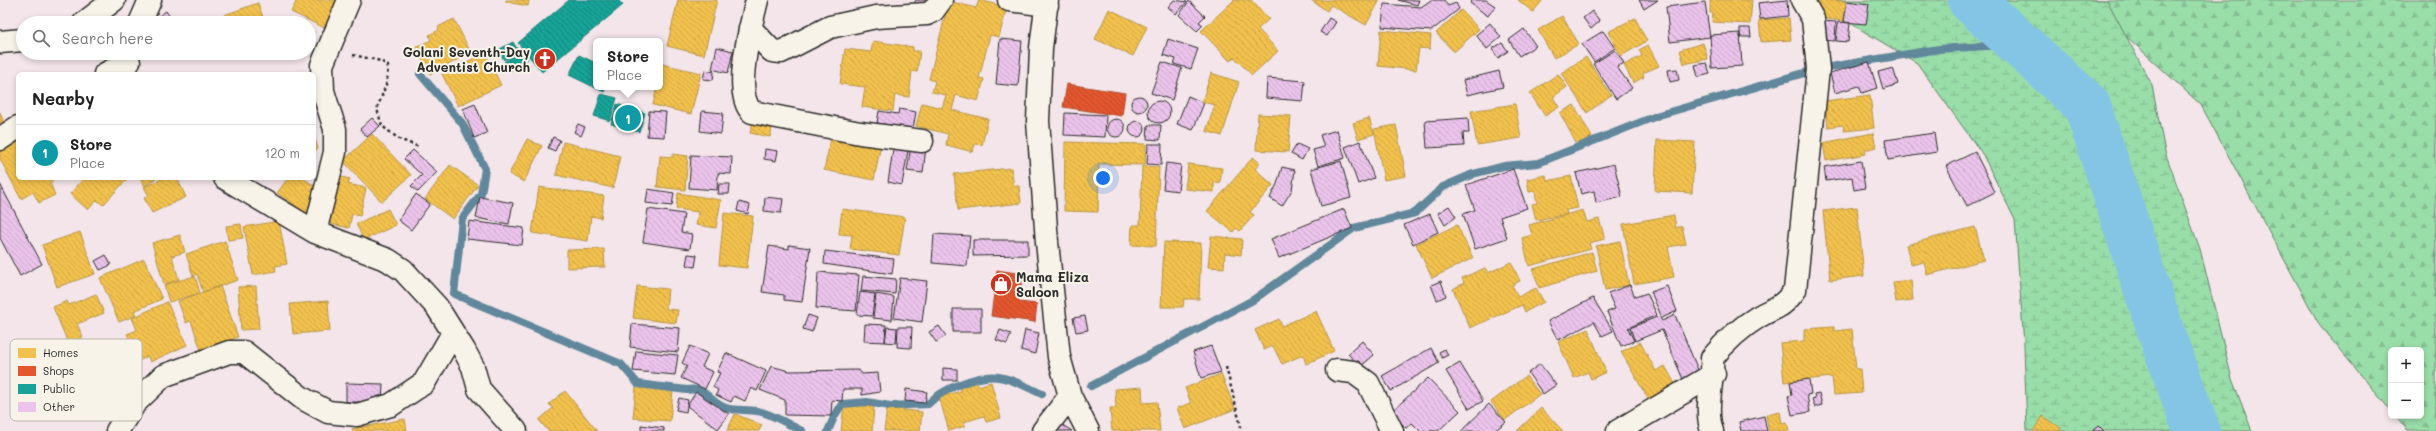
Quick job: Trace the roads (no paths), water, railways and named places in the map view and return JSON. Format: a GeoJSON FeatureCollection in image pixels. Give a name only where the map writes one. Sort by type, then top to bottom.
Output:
{"type":"FeatureCollection","features":[{"type":"Feature","properties":{"kind":"street"},"geometry":{"type":"LineString","coordinates":[[93,16],[114,0]]}},
{"type":"Feature","properties":{"kind":"street"},"geometry":{"type":"LineString","coordinates":[[143,16],[150,0]]}},
{"type":"Feature","properties":{"kind":"street"},"geometry":{"type":"LineString","coordinates":[[315,232],[335,152],[335,129],[323,91],[322,65],[349,0]]}},
{"type":"Feature","properties":{"kind":"street"},"geometry":{"type":"LineString","coordinates":[[756,0],[742,79],[744,97],[752,112],[860,133],[922,141]]}},
{"type":"Feature","properties":{"kind":"street"},"geometry":{"type":"LineString","coordinates":[[750,28],[772,51],[781,52],[830,27],[876,18],[926,14],[933,11],[941,0]]}},
{"type":"Feature","properties":{"kind":"street"},"geometry":{"type":"LineString","coordinates":[[1009,0],[1047,3],[1041,48],[1038,122],[1047,242],[1059,350],[1070,396],[1088,431]]}},
{"type":"Feature","properties":{"kind":"street"},"geometry":{"type":"LineString","coordinates":[[1712,431],[1709,390],[1714,374],[1712,358],[1727,340],[1758,317],[1784,305],[1795,290],[1818,69],[1813,19],[1802,0]]}},
{"type":"Feature","properties":{"kind":"street"},"geometry":{"type":"LineString","coordinates":[[0,42],[16,41]]}},
{"type":"Feature","properties":{"kind":"street"},"geometry":{"type":"LineString","coordinates":[[110,72],[130,63]]}},
{"type":"Feature","properties":{"kind":"street"},"geometry":{"type":"LineString","coordinates":[[0,140],[16,128]]}},
{"type":"Feature","properties":{"kind":"street"},"geometry":{"type":"LineString","coordinates":[[228,180],[315,232],[388,260],[403,270],[437,306],[473,367],[479,389],[516,431]]}},
{"type":"Feature","properties":{"kind":"street"},"geometry":{"type":"LineString","coordinates":[[142,396],[163,376],[229,352],[244,352],[302,398],[328,422],[391,405],[424,383],[453,333]]}},
{"type":"Feature","properties":{"kind":"street"},"geometry":{"type":"LineString","coordinates":[[1337,370],[1353,372],[1368,383],[1392,431]]}},
{"type":"Feature","properties":{"kind":"street"},"geometry":{"type":"LineString","coordinates":[[1618,431],[1714,374]]}},
{"type":"Feature","properties":{"kind":"street"},"geometry":{"type":"LineString","coordinates":[[1043,431],[1070,396]]}},
{"type":"Feature","properties":{"kind":"street"},"geometry":{"type":"LineString","coordinates":[[117,431],[123,421]]}},
{"type":"Feature","properties":{"kind":"waterway"},"geometry":{"type":"LineString","coordinates":[[1971,0],[2087,105],[2163,338],[2197,431]]}},
{"type":"Feature","properties":{"kind":"waterway"},"geometry":{"type":"LineString","coordinates":[[1091,386],[1253,300],[1354,228],[1415,213],[1443,187],[1473,174],[1504,166],[1538,163],[1659,115],[1818,69],[1939,49],[2019,44]]}},
{"type":"Feature","properties":{"kind":"waterway"},"geometry":{"type":"LineString","coordinates":[[420,74],[462,123],[485,169],[481,194],[462,219],[454,294],[621,364],[638,384],[699,390],[716,403],[726,408],[762,412],[802,431]]}},
{"type":"Feature","properties":{"kind":"waterway"},"geometry":{"type":"LineString","coordinates":[[828,431],[842,404],[867,402],[890,406],[928,404],[934,398],[951,388],[971,380],[981,378],[1004,378],[1042,394]]}},
{"type":"Feature","properties":{"kind":"place","name":"Golani Seventh-Day Adventist Church"},"geometry":{"type":"Point","coordinates":[545,59]}},
{"type":"Feature","properties":{"kind":"place","name":"Store"},"geometry":{"type":"Point","coordinates":[628,118]}},
{"type":"Feature","properties":{"kind":"place","name":"Mama Eliza Saloon"},"geometry":{"type":"Point","coordinates":[1001,284]}}]}
